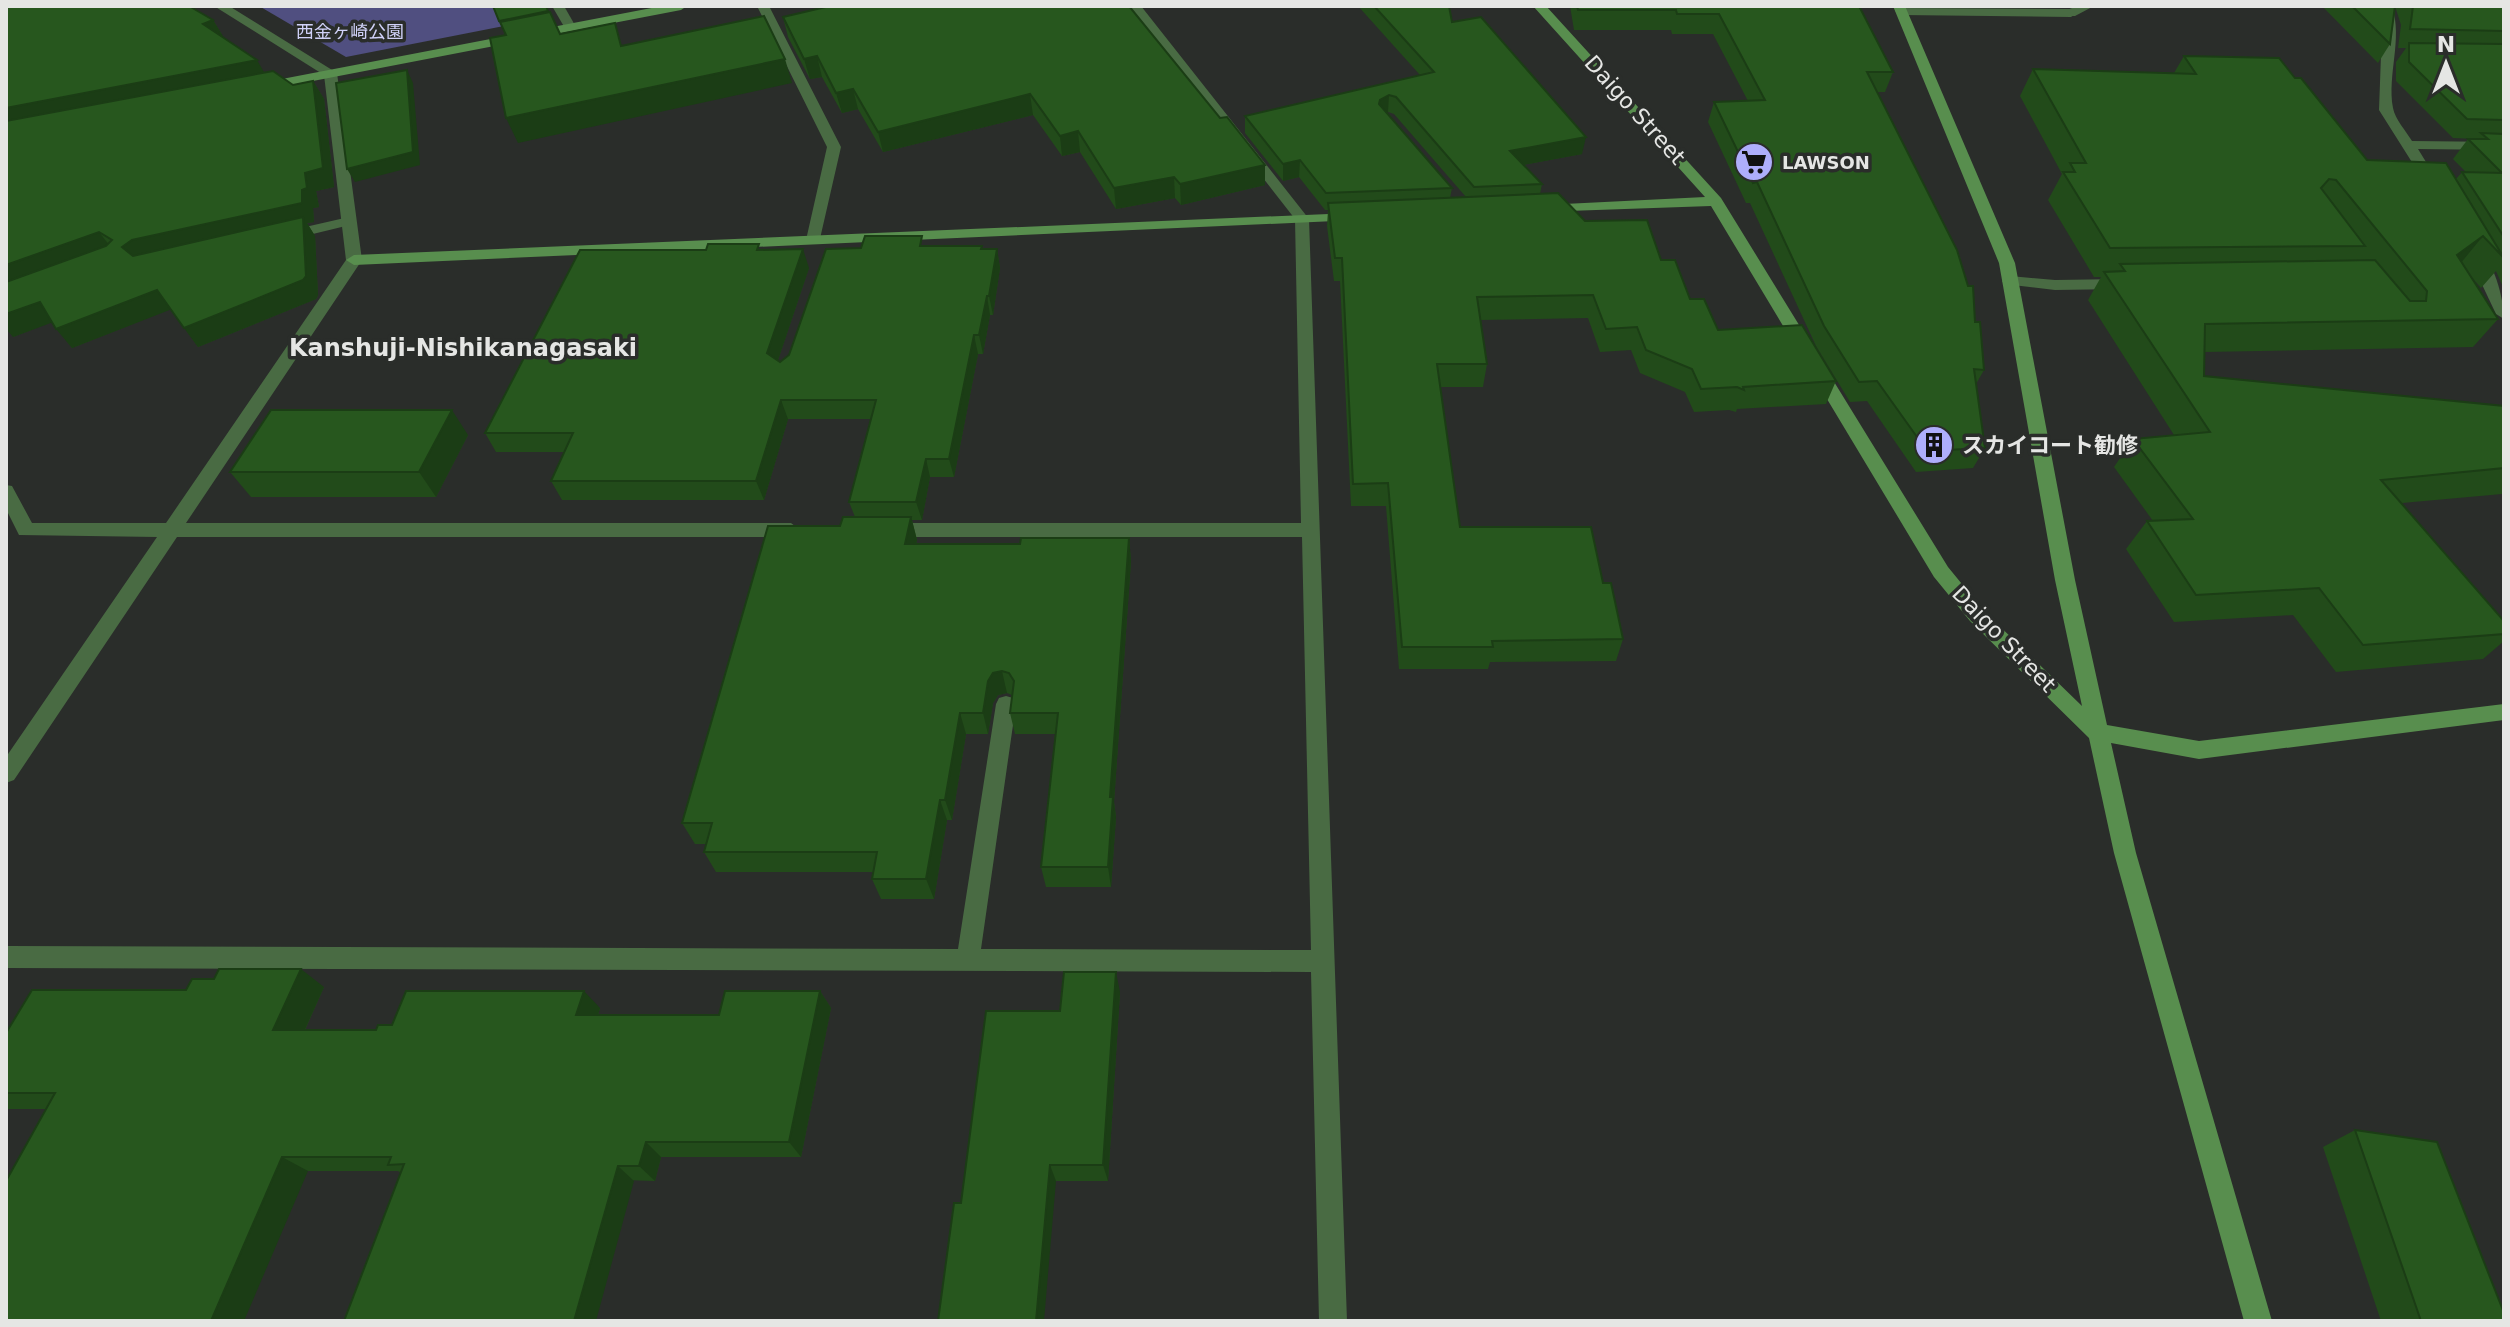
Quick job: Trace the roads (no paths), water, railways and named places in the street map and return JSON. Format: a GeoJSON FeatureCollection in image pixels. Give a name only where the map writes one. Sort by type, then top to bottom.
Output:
{"type":"FeatureCollection","features":[{"type":"Feature","properties":{"kind":"street"},"geometry":{"type":"LineString","coordinates":[[220,6],[330,73]]}},
{"type":"Feature","properties":{"kind":"street"},"geometry":{"type":"LineString","coordinates":[[558,6],[570,27]]}},
{"type":"Feature","properties":{"kind":"street"},"geometry":{"type":"LineString","coordinates":[[253,88],[681,6]]}},
{"type":"Feature","properties":{"kind":"street"},"geometry":{"type":"LineString","coordinates":[[763,6],[834,147],[823,245]]}},
{"type":"Feature","properties":{"kind":"street"},"geometry":{"type":"LineString","coordinates":[[1135,6],[1302,219],[1333,1321]]}},
{"type":"Feature","properties":{"kind":"street","name":"Daigo Street"},"geometry":{"type":"LineString","coordinates":[[1539,6],[1716,201],[1941,572],[1977,616],[2096,732]]}},
{"type":"Feature","properties":{"kind":"street"},"geometry":{"type":"LineString","coordinates":[[2088,6],[2071,13],[1900,8],[2007,263],[2096,732],[2125,853],[2258,1321]]}},
{"type":"Feature","properties":{"kind":"street"},"geometry":{"type":"LineString","coordinates":[[2386,6],[2392,25],[2394,55],[2386,110],[2440,195]]}},
{"type":"Feature","properties":{"kind":"street"},"geometry":{"type":"LineString","coordinates":[[6,774],[354,260],[330,73]]}},
{"type":"Feature","properties":{"kind":"street"},"geometry":{"type":"LineString","coordinates":[[2410,145],[2504,146]]}},
{"type":"Feature","properties":{"kind":"street"},"geometry":{"type":"LineString","coordinates":[[1529,209],[1716,201]]}},
{"type":"Feature","properties":{"kind":"street"},"geometry":{"type":"LineString","coordinates":[[354,260],[823,245],[1362,217]]}},
{"type":"Feature","properties":{"kind":"street"},"geometry":{"type":"LineString","coordinates":[[272,239],[349,221]]}},
{"type":"Feature","properties":{"kind":"street"},"geometry":{"type":"LineString","coordinates":[[2470,246],[2504,314]]}},
{"type":"Feature","properties":{"kind":"street"},"geometry":{"type":"LineString","coordinates":[[2485,271],[2504,271]]}},
{"type":"Feature","properties":{"kind":"street"},"geometry":{"type":"LineString","coordinates":[[2010,281],[2055,285],[2134,284]]}},
{"type":"Feature","properties":{"kind":"street"},"geometry":{"type":"LineString","coordinates":[[6,491],[26,530],[804,530]]}},
{"type":"Feature","properties":{"kind":"street"},"geometry":{"type":"LineString","coordinates":[[868,530],[1311,530]]}},
{"type":"Feature","properties":{"kind":"street"},"geometry":{"type":"LineString","coordinates":[[968,958],[1006,704]]}},
{"type":"Feature","properties":{"kind":"street"},"geometry":{"type":"LineString","coordinates":[[2096,732],[2199,750],[2504,712]]}},
{"type":"Feature","properties":{"kind":"street"},"geometry":{"type":"LineString","coordinates":[[6,957],[1323,961]]}},
{"type":"Feature","properties":{"kind":"place","name":"LAWSON"},"geometry":{"type":"Point","coordinates":[1754,162]}},
{"type":"Feature","properties":{"kind":"place","name":"スカイコート勧修"},"geometry":{"type":"Point","coordinates":[1934,445]}},
{"type":"Feature","properties":{"kind":"district","name":"Kanshuji-Nishikanagasaki"},"geometry":{"type":"Point","coordinates":[463,348]}},
{"type":"Feature","properties":{"kind":"park label","name":"西金ヶ崎公園"},"geometry":{"type":"Point","coordinates":[350,31]}}]}
